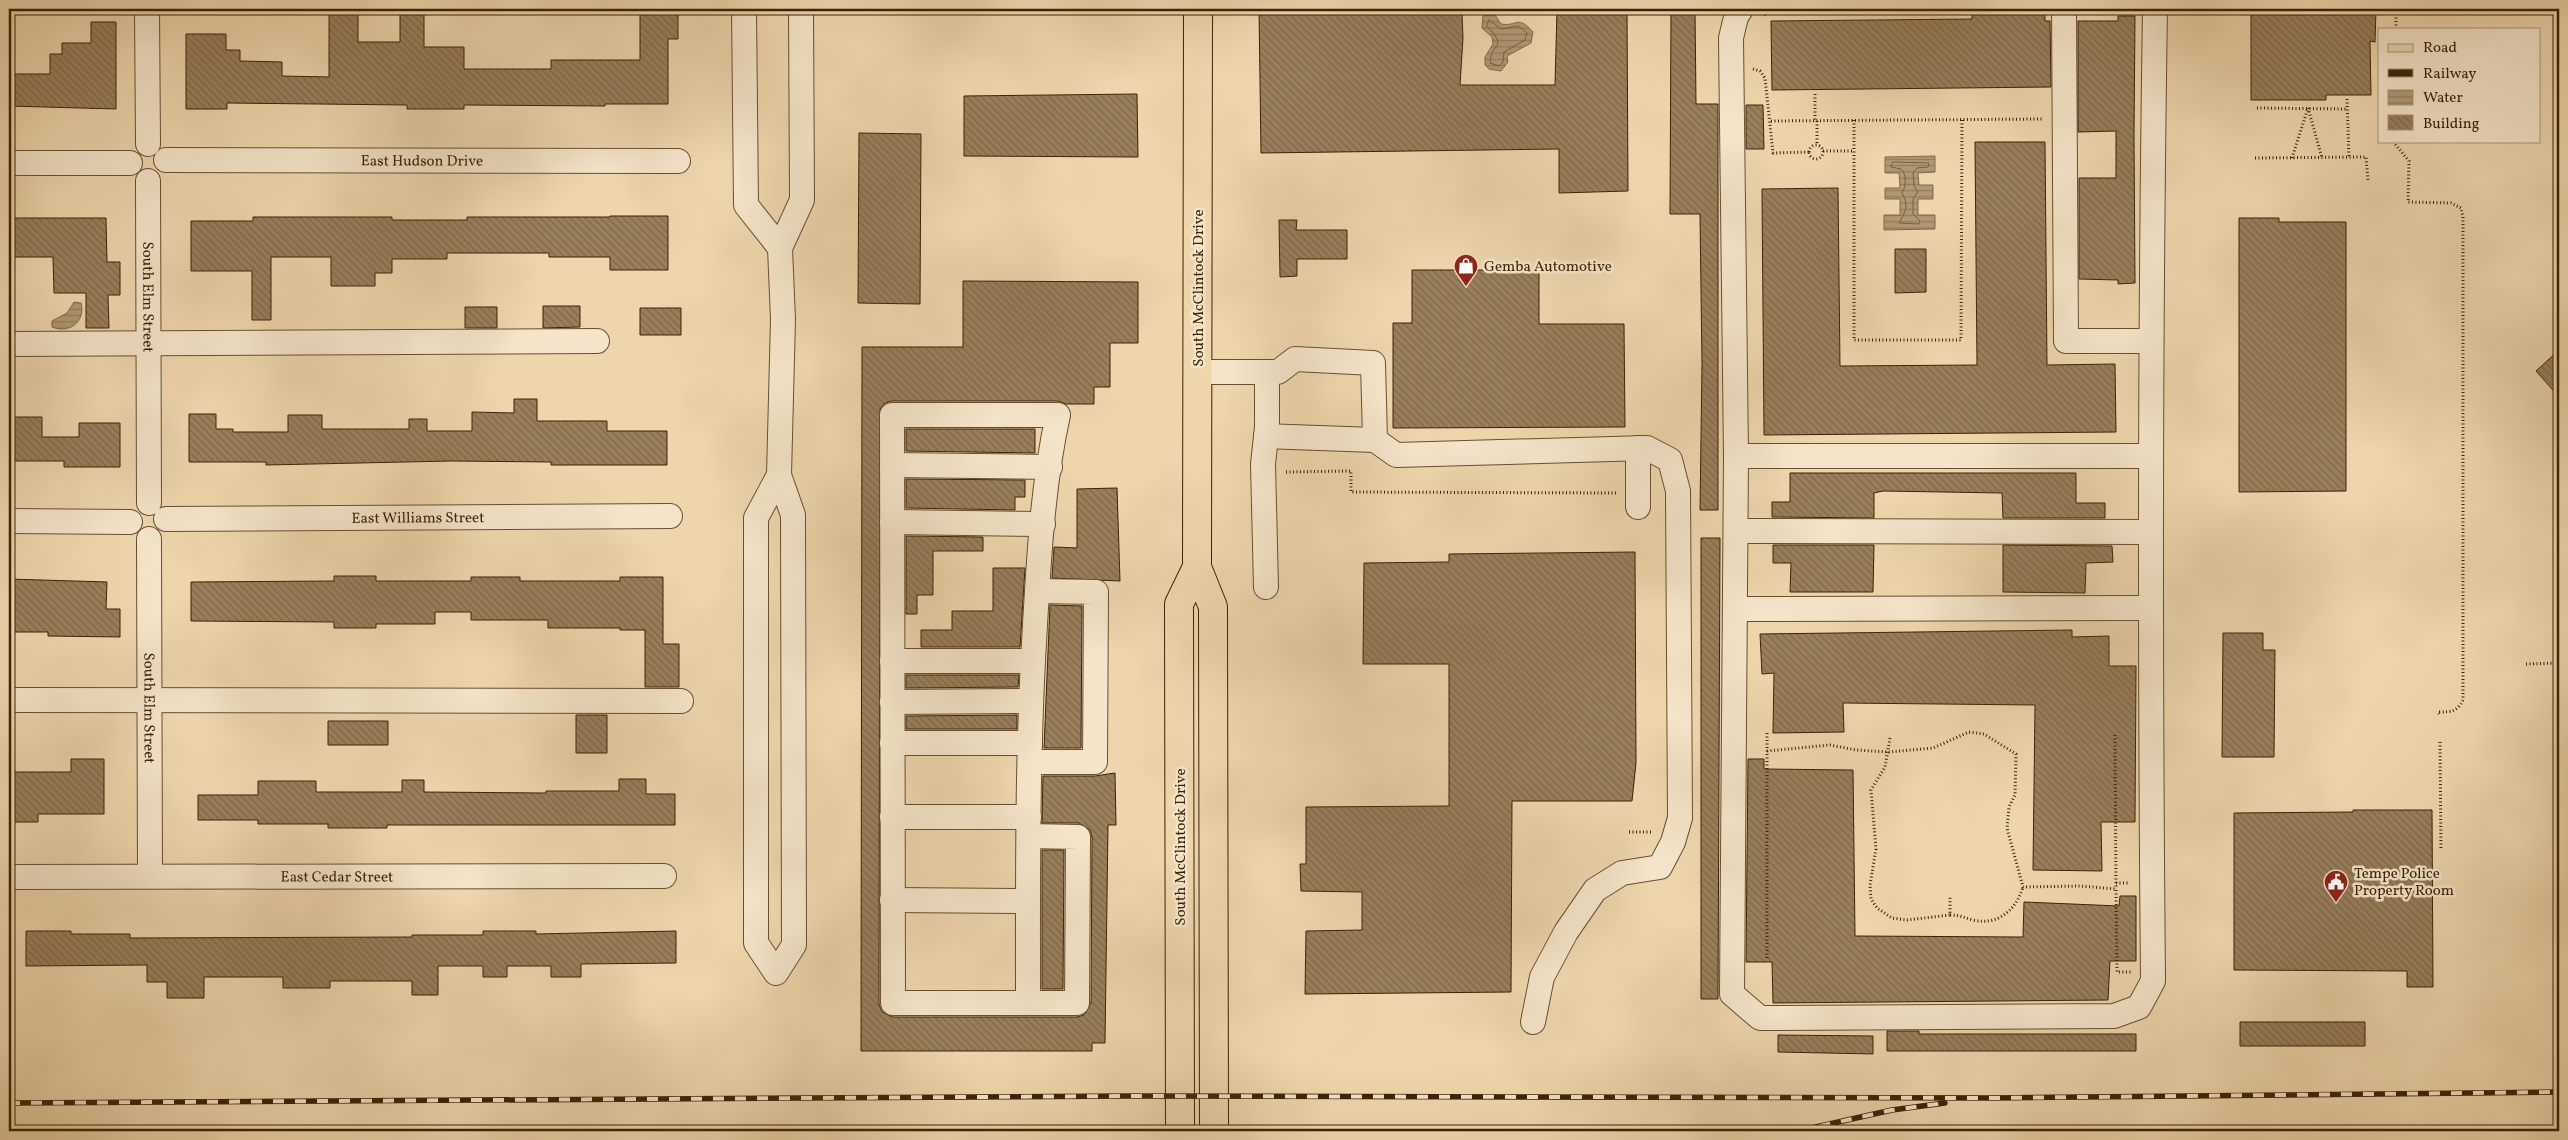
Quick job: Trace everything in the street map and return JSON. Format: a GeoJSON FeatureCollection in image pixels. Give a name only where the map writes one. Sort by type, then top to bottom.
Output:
{"type":"FeatureCollection","features":[{"type":"Feature","properties":{"kind":"main road","name":"South McClintock Drive"},"geometry":{"type":"LineString","coordinates":[[1198,9],[1197,567],[1212,607],[1214,1131]]}},
{"type":"Feature","properties":{"kind":"main road","name":"South McClintock Drive"},"geometry":{"type":"LineString","coordinates":[[1180,1131],[1179,604],[1197,567]]}},
{"type":"Feature","properties":{"kind":"street"},"geometry":{"type":"LineString","coordinates":[[147,9],[148,144]]}},
{"type":"Feature","properties":{"kind":"street"},"geometry":{"type":"LineString","coordinates":[[744,9],[746,206],[780,248]]}},
{"type":"Feature","properties":{"kind":"street"},"geometry":{"type":"LineString","coordinates":[[779,475],[756,518],[756,943],[776,973],[794,945],[793,515],[779,475],[783,319],[780,248],[802,200],[801,9]]}},
{"type":"Feature","properties":{"kind":"street"},"geometry":{"type":"LineString","coordinates":[[2064,9],[2066,341],[2150,341]]}},
{"type":"Feature","properties":{"kind":"street"},"geometry":{"type":"LineString","coordinates":[[1749,15],[1736,17],[1731,38],[1736,456],[1732,994],[1760,1018],[2114,1016],[2139,1007],[2153,981],[2149,608],[2150,341],[2155,9]]}},
{"type":"Feature","properties":{"kind":"street"},"geometry":{"type":"LineString","coordinates":[[148,144],[162,151],[166,160],[161,174],[148,180],[137,178],[130,169],[134,150],[148,144]]}},
{"type":"Feature","properties":{"kind":"street","name":"East Hudson Drive"},"geometry":{"type":"LineString","coordinates":[[166,160],[678,161]]}},
{"type":"Feature","properties":{"kind":"street"},"geometry":{"type":"LineString","coordinates":[[9,163],[130,163]]}},
{"type":"Feature","properties":{"kind":"street","name":"South Elm Street"},"geometry":{"type":"LineString","coordinates":[[148,180],[149,503]]}},
{"type":"Feature","properties":{"kind":"street"},"geometry":{"type":"LineString","coordinates":[[9,344],[148,345],[597,341]]}},
{"type":"Feature","properties":{"kind":"street"},"geometry":{"type":"LineString","coordinates":[[1198,372],[1278,372],[1295,359],[1374,363],[1375,440]]}},
{"type":"Feature","properties":{"kind":"street"},"geometry":{"type":"LineString","coordinates":[[1266,587],[1263,472],[1266,436],[1267,372]]}},
{"type":"Feature","properties":{"kind":"street"},"geometry":{"type":"LineString","coordinates":[[892,817],[1029,826],[1078,837],[1077,1003],[1028,1003],[893,1003],[892,900],[892,817],[892,415],[1058,415],[1043,524],[1032,661],[1030,752],[1029,826],[1028,901],[1028,1003]]}},
{"type":"Feature","properties":{"kind":"street"},"geometry":{"type":"LineString","coordinates":[[1266,436],[1375,440],[1396,455],[1647,448],[1670,460],[1678,491],[1680,818],[1673,842],[1660,867],[1622,873],[1595,890],[1566,932],[1542,977],[1533,1022]]}},
{"type":"Feature","properties":{"kind":"street"},"geometry":{"type":"LineString","coordinates":[[1638,448],[1638,500]]}},
{"type":"Feature","properties":{"kind":"street"},"geometry":{"type":"LineString","coordinates":[[1736,456],[2151,456]]}},
{"type":"Feature","properties":{"kind":"street"},"geometry":{"type":"LineString","coordinates":[[892,465],[1050,467]]}},
{"type":"Feature","properties":{"kind":"street"},"geometry":{"type":"LineString","coordinates":[[149,503],[162,508],[166,519],[166,525],[160,535],[149,539],[137,536],[130,522],[135,508],[149,503]]}},
{"type":"Feature","properties":{"kind":"street","name":"East Williams Street"},"geometry":{"type":"LineString","coordinates":[[166,519],[670,516]]}},
{"type":"Feature","properties":{"kind":"street"},"geometry":{"type":"LineString","coordinates":[[9,521],[130,522]]}},
{"type":"Feature","properties":{"kind":"street"},"geometry":{"type":"LineString","coordinates":[[892,522],[1043,524]]}},
{"type":"Feature","properties":{"kind":"street"},"geometry":{"type":"LineString","coordinates":[[1736,531],[2150,532]]}},
{"type":"Feature","properties":{"kind":"street","name":"South Elm Street"},"geometry":{"type":"LineString","coordinates":[[149,539],[150,876]]}},
{"type":"Feature","properties":{"kind":"street"},"geometry":{"type":"LineString","coordinates":[[892,742],[1030,752],[1095,762],[1096,592],[1037,591]]}},
{"type":"Feature","properties":{"kind":"street"},"geometry":{"type":"LineString","coordinates":[[1735,610],[2149,608]]}},
{"type":"Feature","properties":{"kind":"street"},"geometry":{"type":"LineString","coordinates":[[892,661],[1032,661]]}},
{"type":"Feature","properties":{"kind":"street"},"geometry":{"type":"LineString","coordinates":[[9,700],[681,701]]}},
{"type":"Feature","properties":{"kind":"street"},"geometry":{"type":"LineString","coordinates":[[892,702],[1031,701]]}},
{"type":"Feature","properties":{"kind":"street","name":"East Cedar Street"},"geometry":{"type":"LineString","coordinates":[[9,877],[664,876]]}},
{"type":"Feature","properties":{"kind":"street"},"geometry":{"type":"LineString","coordinates":[[892,900],[1028,901]]}},
{"type":"Feature","properties":{"kind":"path"},"geometry":{"type":"LineString","coordinates":[[1749,15],[1771,9]]}},
{"type":"Feature","properties":{"kind":"path"},"geometry":{"type":"LineString","coordinates":[[2396,9],[2396,28]]}},
{"type":"Feature","properties":{"kind":"path"},"geometry":{"type":"LineString","coordinates":[[1748,68],[1760,71],[1765,78],[1771,120],[1773,153],[1810,152]]}},
{"type":"Feature","properties":{"kind":"path"},"geometry":{"type":"LineString","coordinates":[[1815,94],[1817,145],[1823,151],[1854,151]]}},
{"type":"Feature","properties":{"kind":"path"},"geometry":{"type":"LineString","coordinates":[[2347,99],[2349,158]]}},
{"type":"Feature","properties":{"kind":"path"},"geometry":{"type":"LineString","coordinates":[[2257,108],[2347,109]]}},
{"type":"Feature","properties":{"kind":"path"},"geometry":{"type":"LineString","coordinates":[[2292,158],[2308,108]]}},
{"type":"Feature","properties":{"kind":"path"},"geometry":{"type":"LineString","coordinates":[[2308,108],[2322,158]]}},
{"type":"Feature","properties":{"kind":"path"},"geometry":{"type":"LineString","coordinates":[[1771,120],[2065,119]]}},
{"type":"Feature","properties":{"kind":"path"},"geometry":{"type":"LineString","coordinates":[[1854,120],[1854,340],[1961,340],[1962,120]]}},
{"type":"Feature","properties":{"kind":"path"},"geometry":{"type":"LineString","coordinates":[[2395,142],[2409,161],[2408,202],[2452,203],[2460,208],[2463,217],[2463,700],[2459,708],[2453,712],[2438,712],[2439,714]]}},
{"type":"Feature","properties":{"kind":"path"},"geometry":{"type":"LineString","coordinates":[[1810,152],[1812,147],[1817,145]]}},
{"type":"Feature","properties":{"kind":"path"},"geometry":{"type":"LineString","coordinates":[[1810,152],[1813,157],[1817,158],[1820,157],[1823,151]]}},
{"type":"Feature","properties":{"kind":"path"},"geometry":{"type":"LineString","coordinates":[[2255,158],[2366,157],[2368,180]]}},
{"type":"Feature","properties":{"kind":"path"},"geometry":{"type":"LineString","coordinates":[[1263,472],[1351,471],[1351,492],[1638,500]]}},
{"type":"Feature","properties":{"kind":"path"},"geometry":{"type":"LineString","coordinates":[[2526,664],[2559,663]]}},
{"type":"Feature","properties":{"kind":"path"},"geometry":{"type":"LineString","coordinates":[[1767,751],[1830,745],[1856,750],[1889,752],[1933,748],[1969,732],[1984,734],[2016,754],[2014,795],[2009,807],[2007,828],[2023,888],[2019,901],[2006,915],[1988,922],[1972,920],[1959,915],[1907,920],[1892,918],[1877,908],[1871,899],[1870,885],[1876,849],[1871,790],[1885,767],[1889,752],[1890,738]]}},
{"type":"Feature","properties":{"kind":"path"},"geometry":{"type":"LineString","coordinates":[[1767,733],[1767,959]]}},
{"type":"Feature","properties":{"kind":"path"},"geometry":{"type":"LineString","coordinates":[[2114,735],[2117,972],[2136,972]]}},
{"type":"Feature","properties":{"kind":"path"},"geometry":{"type":"LineString","coordinates":[[2440,742],[2442,850]]}},
{"type":"Feature","properties":{"kind":"path"},"geometry":{"type":"LineString","coordinates":[[1629,832],[1654,832]]}},
{"type":"Feature","properties":{"kind":"path"},"geometry":{"type":"LineString","coordinates":[[2023,888],[2080,886],[2116,889]]}},
{"type":"Feature","properties":{"kind":"path"},"geometry":{"type":"LineString","coordinates":[[1950,896],[1950,915]]}},
{"type":"Feature","properties":{"kind":"water"},"geometry":{"type":"Polygon","coordinates":[[[1495,15],[1501,24],[1520,22],[1533,32],[1531,43],[1507,56],[1508,62],[1501,71],[1489,69],[1485,65],[1485,57],[1493,44],[1492,37],[1482,28],[1483,16],[1495,15]]]}},
{"type":"Feature","properties":{"kind":"water"},"geometry":{"type":"Polygon","coordinates":[[[1935,156],[1935,172],[1918,173],[1919,185],[1933,185],[1933,199],[1918,199],[1918,215],[1935,215],[1935,229],[1884,230],[1884,215],[1900,215],[1900,199],[1885,199],[1885,188],[1900,188],[1899,173],[1885,173],[1885,157],[1935,156]]]}},
{"type":"Feature","properties":{"kind":"water"},"geometry":{"type":"Polygon","coordinates":[[[74,302],[81,303],[82,310],[79,321],[75,325],[64,329],[52,327],[52,321],[67,313],[74,302]]]}},
{"type":"Feature","properties":{"kind":"building"},"geometry":{"type":"Polygon","coordinates":[[[329,9],[358,9],[358,42],[400,42],[400,9],[424,9],[424,47],[464,47],[464,69],[551,69],[551,60],[640,60],[640,11],[678,11],[678,39],[668,39],[668,104],[605,104],[605,106],[464,105],[464,109],[407,109],[407,105],[227,103],[227,109],[186,109],[186,34],[226,34],[226,50],[240,50],[240,61],[282,62],[282,76],[329,77],[329,9]]]}},
{"type":"Feature","properties":{"kind":"building"},"geometry":{"type":"Polygon","coordinates":[[[1259,9],[1456,9],[1456,13],[1462,14],[1463,38],[1460,85],[1555,85],[1557,9],[1627,9],[1628,191],[1559,193],[1559,149],[1261,153],[1259,9]]]}},
{"type":"Feature","properties":{"kind":"building"},"geometry":{"type":"Polygon","coordinates":[[[1671,9],[1695,9],[1696,104],[1718,104],[1718,510],[1700,510],[1702,363],[1700,214],[1670,214],[1671,9]]]}},
{"type":"Feature","properties":{"kind":"building"},"geometry":{"type":"Polygon","coordinates":[[[1972,9],[2045,9],[2045,21],[2050,21],[2051,87],[1772,90],[1771,21],[1972,19],[1972,9]]]}},
{"type":"Feature","properties":{"kind":"building"},"geometry":{"type":"Polygon","coordinates":[[[2251,9],[2376,9],[2375,42],[2370,41],[2371,95],[2326,95],[2326,100],[2251,100],[2251,9]]]}},
{"type":"Feature","properties":{"kind":"building"},"geometry":{"type":"Polygon","coordinates":[[[2118,16],[2135,16],[2135,283],[2118,284],[2118,280],[2079,279],[2079,178],[2116,178],[2116,131],[2078,132],[2078,21],[2118,21],[2118,16]]]}},
{"type":"Feature","properties":{"kind":"building"},"geometry":{"type":"Polygon","coordinates":[[[91,22],[116,22],[116,109],[9,106],[9,74],[50,74],[50,54],[62,54],[62,43],[91,43],[91,22]]]}},
{"type":"Feature","properties":{"kind":"building"},"geometry":{"type":"Polygon","coordinates":[[[1137,94],[1138,157],[964,156],[964,96],[1137,94]]]}},
{"type":"Feature","properties":{"kind":"building"},"geometry":{"type":"Polygon","coordinates":[[[1746,105],[1763,105],[1764,149],[1746,149],[1746,105]]]}},
{"type":"Feature","properties":{"kind":"building"},"geometry":{"type":"Polygon","coordinates":[[[859,133],[921,134],[920,304],[858,303],[859,133]]]}},
{"type":"Feature","properties":{"kind":"building"},"geometry":{"type":"Polygon","coordinates":[[[1975,142],[2045,142],[2047,365],[2115,364],[2116,432],[1764,435],[1762,189],[1838,188],[1840,366],[1977,365],[1975,142]]]}},
{"type":"Feature","properties":{"kind":"building"},"geometry":{"type":"Polygon","coordinates":[[[668,216],[668,270],[610,270],[610,257],[549,257],[549,253],[447,253],[447,259],[392,259],[392,273],[375,273],[375,286],[331,286],[331,257],[271,257],[271,320],[252,320],[252,271],[191,271],[191,221],[253,221],[253,217],[392,217],[392,220],[467,220],[467,217],[668,216]]]}},
{"type":"Feature","properties":{"kind":"building"},"geometry":{"type":"Polygon","coordinates":[[[9,218],[106,218],[107,262],[120,262],[120,295],[108,295],[109,328],[86,328],[86,293],[54,293],[53,257],[9,257],[9,218]]]}},
{"type":"Feature","properties":{"kind":"building"},"geometry":{"type":"Polygon","coordinates":[[[2239,218],[2279,218],[2279,222],[2346,222],[2346,491],[2239,492],[2239,218]]]}},
{"type":"Feature","properties":{"kind":"building"},"geometry":{"type":"Polygon","coordinates":[[[1279,220],[1297,220],[1296,230],[1347,230],[1347,259],[1297,259],[1297,276],[1280,277],[1279,220]]]}},
{"type":"Feature","properties":{"kind":"building"},"geometry":{"type":"Polygon","coordinates":[[[1895,249],[1926,249],[1926,292],[1895,293],[1895,249]]]}},
{"type":"Feature","properties":{"kind":"building"},"geometry":{"type":"Polygon","coordinates":[[[1412,270],[1539,270],[1539,324],[1624,324],[1625,427],[1393,428],[1393,323],[1412,323],[1412,270]]]}},
{"type":"Feature","properties":{"kind":"building"},"geometry":{"type":"Polygon","coordinates":[[[963,281],[1138,282],[1138,343],[1110,343],[1110,387],[1094,387],[1094,404],[1066,404],[1058,401],[892,401],[885,403],[880,409],[879,1004],[882,1012],[893,1017],[1077,1017],[1084,1015],[1091,1003],[1092,837],[1090,830],[1079,823],[1042,823],[1043,776],[1095,776],[1115,773],[1116,825],[1108,825],[1105,1043],[1092,1043],[1092,1051],[861,1051],[862,347],[963,347],[963,281]]]}},
{"type":"Feature","properties":{"kind":"building"},"geometry":{"type":"Polygon","coordinates":[[[543,306],[580,306],[580,327],[543,328],[543,306]]]}},
{"type":"Feature","properties":{"kind":"building"},"geometry":{"type":"Polygon","coordinates":[[[465,307],[497,307],[497,328],[465,328],[465,307]]]}},
{"type":"Feature","properties":{"kind":"building"},"geometry":{"type":"Polygon","coordinates":[[[640,308],[681,308],[681,335],[640,335],[640,308]]]}},
{"type":"Feature","properties":{"kind":"building"},"geometry":{"type":"Polygon","coordinates":[[[2559,350],[2559,397],[2536,371],[2559,350]]]}},
{"type":"Feature","properties":{"kind":"building"},"geometry":{"type":"Polygon","coordinates":[[[514,399],[537,399],[537,421],[607,421],[607,431],[667,431],[667,465],[551,465],[551,462],[452,461],[266,465],[266,462],[189,462],[189,414],[216,414],[216,429],[233,429],[233,432],[288,432],[288,415],[322,415],[322,429],[409,429],[409,419],[427,419],[427,431],[472,431],[472,412],[514,413],[514,399]]]}},
{"type":"Feature","properties":{"kind":"building"},"geometry":{"type":"Polygon","coordinates":[[[9,417],[42,417],[42,437],[79,437],[79,423],[120,423],[120,467],[64,467],[64,461],[9,461],[9,417]]]}},
{"type":"Feature","properties":{"kind":"building"},"geometry":{"type":"Polygon","coordinates":[[[906,429],[1035,429],[1035,453],[906,451],[906,429]]]}},
{"type":"Feature","properties":{"kind":"building"},"geometry":{"type":"Polygon","coordinates":[[[1790,473],[2076,473],[2076,503],[2105,503],[2105,518],[2003,518],[2002,493],[1883,491],[1874,493],[1874,518],[1772,517],[1772,502],[1790,502],[1790,473]]]}},
{"type":"Feature","properties":{"kind":"building"},"geometry":{"type":"Polygon","coordinates":[[[906,479],[1025,480],[1025,497],[1015,497],[1015,510],[906,508],[906,479]]]}},
{"type":"Feature","properties":{"kind":"building"},"geometry":{"type":"Polygon","coordinates":[[[1117,488],[1120,581],[1052,578],[1054,547],[1077,548],[1077,489],[1117,488]]]}},
{"type":"Feature","properties":{"kind":"building"},"geometry":{"type":"Polygon","coordinates":[[[906,536],[983,537],[983,551],[933,551],[933,595],[917,595],[917,614],[906,614],[906,536]]]}},
{"type":"Feature","properties":{"kind":"building"},"geometry":{"type":"Polygon","coordinates":[[[1701,538],[1720,538],[1718,999],[1701,999],[1701,538]]]}},
{"type":"Feature","properties":{"kind":"building"},"geometry":{"type":"Polygon","coordinates":[[[1773,545],[1874,545],[1873,592],[1790,592],[1791,563],[1773,563],[1773,545]]]}},
{"type":"Feature","properties":{"kind":"building"},"geometry":{"type":"Polygon","coordinates":[[[2003,545],[2112,546],[2113,562],[2086,563],[2085,593],[2003,592],[2003,545]]]}},
{"type":"Feature","properties":{"kind":"building"},"geometry":{"type":"Polygon","coordinates":[[[1635,552],[1636,763],[1632,801],[1512,801],[1511,992],[1305,994],[1306,931],[1362,930],[1362,892],[1301,891],[1300,864],[1306,864],[1306,807],[1449,806],[1449,664],[1363,664],[1364,563],[1449,562],[1449,554],[1635,552]]]}},
{"type":"Feature","properties":{"kind":"building"},"geometry":{"type":"Polygon","coordinates":[[[993,568],[1025,568],[1020,647],[921,647],[921,630],[952,630],[952,611],[993,611],[993,568]]]}},
{"type":"Feature","properties":{"kind":"building"},"geometry":{"type":"Polygon","coordinates":[[[334,576],[376,576],[376,581],[471,581],[471,577],[520,577],[520,581],[620,581],[620,577],[663,577],[663,644],[679,644],[679,687],[645,687],[645,630],[548,628],[548,620],[471,620],[471,612],[435,612],[435,624],[376,624],[376,628],[334,628],[334,622],[191,621],[191,582],[334,581],[334,576]]]}},
{"type":"Feature","properties":{"kind":"building"},"geometry":{"type":"Polygon","coordinates":[[[9,579],[107,582],[106,609],[120,609],[120,637],[48,636],[48,632],[9,632],[9,579]]]}},
{"type":"Feature","properties":{"kind":"building"},"geometry":{"type":"Polygon","coordinates":[[[1050,605],[1082,606],[1081,748],[1044,748],[1050,605]]]}},
{"type":"Feature","properties":{"kind":"building"},"geometry":{"type":"Polygon","coordinates":[[[2072,630],[2072,637],[2109,636],[2109,666],[2136,666],[2135,822],[2101,822],[2102,871],[2033,870],[2035,705],[1843,703],[1844,732],[1773,733],[1774,673],[1762,674],[1760,634],[2072,630]]]}},
{"type":"Feature","properties":{"kind":"building"},"geometry":{"type":"Polygon","coordinates":[[[2223,633],[2263,633],[2263,650],[2275,650],[2274,757],[2222,757],[2223,633]]]}},
{"type":"Feature","properties":{"kind":"building"},"geometry":{"type":"Polygon","coordinates":[[[906,675],[1019,675],[1018,687],[906,688],[906,675]]]}},
{"type":"Feature","properties":{"kind":"building"},"geometry":{"type":"Polygon","coordinates":[[[576,715],[607,715],[607,753],[576,753],[576,715]]]}},
{"type":"Feature","properties":{"kind":"building"},"geometry":{"type":"Polygon","coordinates":[[[1017,715],[1017,729],[906,729],[906,716],[1017,715]]]}},
{"type":"Feature","properties":{"kind":"building"},"geometry":{"type":"Polygon","coordinates":[[[328,721],[388,721],[388,745],[328,745],[328,721]]]}},
{"type":"Feature","properties":{"kind":"building"},"geometry":{"type":"Polygon","coordinates":[[[71,759],[104,759],[104,814],[38,814],[38,822],[9,822],[9,772],[71,772],[71,759]]]}},
{"type":"Feature","properties":{"kind":"building"},"geometry":{"type":"Polygon","coordinates":[[[1748,759],[1764,759],[1764,769],[1853,770],[1855,936],[2023,937],[2024,902],[2119,906],[2120,896],[2136,896],[2136,961],[2110,961],[2108,1000],[1773,1003],[1772,962],[1746,962],[1748,759]]]}},
{"type":"Feature","properties":{"kind":"building"},"geometry":{"type":"Polygon","coordinates":[[[619,779],[646,779],[646,794],[675,794],[675,825],[387,825],[387,828],[328,828],[328,824],[258,824],[258,820],[198,820],[198,795],[258,795],[258,781],[316,781],[316,792],[402,792],[402,780],[424,780],[424,792],[546,793],[546,791],[619,791],[619,779]]]}},
{"type":"Feature","properties":{"kind":"building"},"geometry":{"type":"Polygon","coordinates":[[[2353,810],[2432,810],[2433,987],[2407,987],[2407,971],[2234,970],[2234,813],[2353,812],[2353,810]]]}},
{"type":"Feature","properties":{"kind":"building"},"geometry":{"type":"Polygon","coordinates":[[[1042,850],[1064,850],[1063,989],[1042,989],[1042,850]]]}},
{"type":"Feature","properties":{"kind":"building"},"geometry":{"type":"Polygon","coordinates":[[[26,931],[71,931],[71,934],[130,934],[130,938],[412,937],[412,935],[483,935],[483,931],[536,931],[536,934],[676,931],[676,963],[581,964],[581,977],[551,977],[551,966],[507,966],[507,977],[483,977],[483,966],[438,966],[438,995],[412,995],[412,981],[330,981],[330,988],[283,988],[283,977],[204,977],[204,998],[167,998],[167,982],[147,982],[147,965],[26,966],[26,931]]]}},
{"type":"Feature","properties":{"kind":"building"},"geometry":{"type":"Polygon","coordinates":[[[2240,1022],[2365,1022],[2365,1046],[2240,1046],[2240,1022]]]}},
{"type":"Feature","properties":{"kind":"building"},"geometry":{"type":"Polygon","coordinates":[[[1887,1031],[1919,1031],[1919,1034],[2136,1034],[2136,1051],[1887,1051],[1887,1031]]]}},
{"type":"Feature","properties":{"kind":"building"},"geometry":{"type":"Polygon","coordinates":[[[1778,1035],[1873,1036],[1873,1054],[1778,1052],[1778,1035]]]}},
{"type":"Feature","properties":{"kind":"railway"},"geometry":{"type":"LineString","coordinates":[[9,1103],[1131,1096],[1994,1098],[2559,1092]]}},
{"type":"Feature","properties":{"kind":"railway"},"geometry":{"type":"LineString","coordinates":[[1798,1131],[1892,1110],[1945,1103]]}},
{"type":"Feature","properties":{"kind":"place","name":"Gemba Automotive"},"geometry":{"type":"Point","coordinates":[1466,287]}},
{"type":"Feature","properties":{"kind":"place","name":"Tempe Police Property Room"},"geometry":{"type":"Point","coordinates":[2336,903]}}]}
